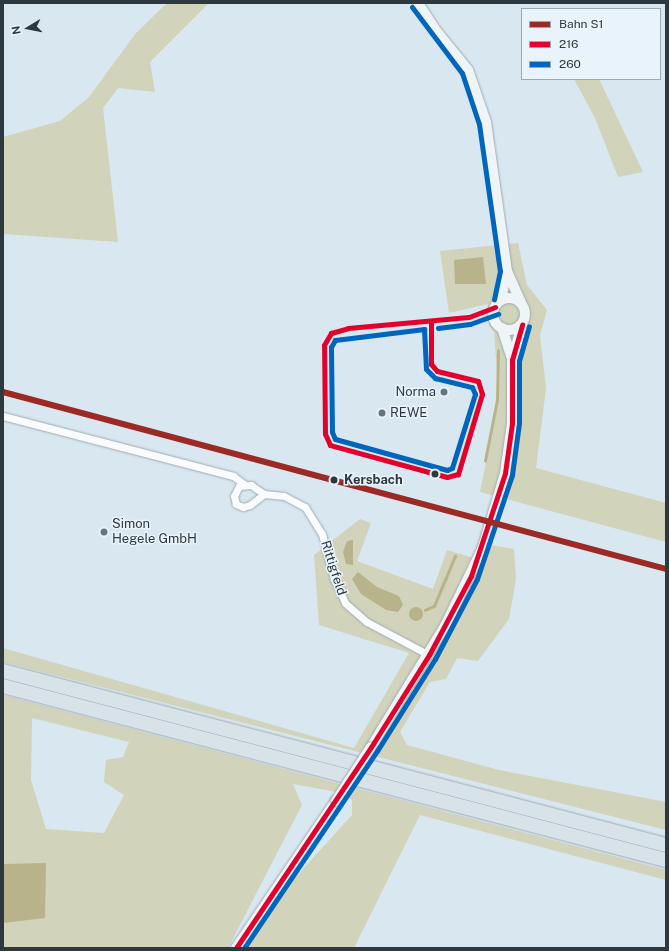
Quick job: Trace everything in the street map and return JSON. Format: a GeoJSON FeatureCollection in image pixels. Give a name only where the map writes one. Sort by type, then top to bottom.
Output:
{"type":"FeatureCollection","features":[{"type":"Feature","properties":{"kind":"highway"},"geometry":{"type":"LineString","coordinates":[[3,672],[666,844]]}},
{"type":"Feature","properties":{"kind":"highway"},"geometry":{"type":"LineString","coordinates":[[3,686],[666,860]]}},
{"type":"Feature","properties":{"kind":"street"},"geometry":{"type":"LineString","coordinates":[[236,948],[336,801],[429,655],[483,547],[503,479],[512,423],[512,360],[525,316],[507,271],[486,122],[474,85],[468,70],[437,32],[418,3]]}},
{"type":"Feature","properties":{"kind":"street"},"geometry":{"type":"LineString","coordinates":[[507,271],[501,300],[493,315],[502,328],[512,360]]}},
{"type":"Feature","properties":{"kind":"street"},"geometry":{"type":"LineString","coordinates":[[501,300],[511,298],[521,303]]}},
{"type":"Feature","properties":{"kind":"street"},"geometry":{"type":"LineString","coordinates":[[502,328],[512,330],[522,324]]}},
{"type":"Feature","properties":{"kind":"street","name":"Rittigfeld"},"geometry":{"type":"LineString","coordinates":[[3,416],[232,476],[264,494],[293,500],[312,515],[322,534],[338,591],[355,614],[429,655]]}},
{"type":"Feature","properties":{"kind":"street"},"geometry":{"type":"LineString","coordinates":[[244,484],[234,496],[240,506],[250,506],[264,494]]}},
{"type":"Feature","properties":{"kind":"green space"},"geometry":{"type":"Polygon","coordinates":[[[167,3],[209,3],[150,62],[155,92],[118,88],[103,108],[118,242],[3,234],[3,137],[60,121],[89,97],[136,33],[167,3]]]}},
{"type":"Feature","properties":{"kind":"green space"},"geometry":{"type":"Polygon","coordinates":[[[575,80],[599,80],[643,172],[618,177],[595,118],[575,80]]]}},
{"type":"Feature","properties":{"kind":"green space"},"geometry":{"type":"Polygon","coordinates":[[[518,243],[527,285],[547,310],[540,335],[546,388],[536,468],[666,503],[666,542],[480,492],[499,399],[494,332],[489,325],[488,304],[449,313],[440,251],[518,243]]]}},
{"type":"Feature","properties":{"kind":"green space"},"geometry":{"type":"Polygon","coordinates":[[[360,519],[371,523],[357,561],[433,589],[447,550],[477,559],[490,545],[514,549],[516,579],[509,619],[478,661],[457,658],[446,679],[430,682],[400,732],[407,745],[499,770],[666,802],[666,830],[3,662],[3,648],[354,748],[409,653],[319,625],[314,555],[360,519]]]}},
{"type":"Feature","properties":{"kind":"green space"},"geometry":{"type":"Polygon","coordinates":[[[3,695],[666,870],[666,880],[420,815],[354,948],[231,948],[352,815],[352,800],[342,793],[293,784],[302,805],[228,948],[3,948],[3,695]],[[32,718],[31,780],[46,829],[104,833],[124,795],[104,782],[106,760],[123,757],[129,742],[32,718]]]}},
{"type":"Feature","properties":{"kind":"shaded area"},"geometry":{"type":"Polygon","coordinates":[[[483,257],[486,284],[455,284],[454,260],[483,257]]]}},
{"type":"Feature","properties":{"kind":"shaded area"},"geometry":{"type":"Polygon","coordinates":[[[353,540],[353,565],[346,564],[343,552],[347,541],[353,540]]]}},
{"type":"Feature","properties":{"kind":"shaded area"},"geometry":{"type":"Polygon","coordinates":[[[358,572],[377,587],[399,596],[403,605],[398,612],[386,610],[361,594],[352,579],[358,572]]]}},
{"type":"Feature","properties":{"kind":"shaded area"},"geometry":{"type":"Polygon","coordinates":[[[413,607],[419,607],[423,611],[423,617],[419,621],[413,621],[409,617],[409,611],[413,607]]]}},
{"type":"Feature","properties":{"kind":"shaded area"},"geometry":{"type":"Polygon","coordinates":[[[46,863],[45,918],[3,923],[3,864],[46,863]]]}},
{"type":"Feature","properties":{"kind":"waterway"},"geometry":{"type":"LineString","coordinates":[[485,461],[497,400],[498,351]]}},
{"type":"Feature","properties":{"kind":"waterway"},"geometry":{"type":"LineString","coordinates":[[425,610],[434,606],[455,556]]}},
{"type":"Feature","properties":{"kind":"rail line","name":"S1"},"geometry":{"type":"LineString","coordinates":[[3,392],[666,569]]}},
{"type":"Feature","properties":{"kind":"transit line","name":"260"},"geometry":{"type":"LineString","coordinates":[[412,7],[462,73],[479,124],[500,271],[494,299]]}},
{"type":"Feature","properties":{"kind":"transit line","name":"216"},"geometry":{"type":"LineString","coordinates":[[458,474],[447,477],[330,445],[325,434],[324,345],[331,333],[348,328],[469,317],[495,307]]}},
{"type":"Feature","properties":{"kind":"transit line","name":"260"},"geometry":{"type":"LineString","coordinates":[[438,328],[470,324],[498,314]]}},
{"type":"Feature","properties":{"kind":"transit line","name":"216"},"geometry":{"type":"LineString","coordinates":[[431,322],[431,364],[437,371],[478,381],[482,394],[458,474]]}},
{"type":"Feature","properties":{"kind":"transit line","name":"216"},"geometry":{"type":"LineString","coordinates":[[236,948],[371,747],[429,655],[471,576],[505,473],[512,423],[512,360],[522,324]]}},
{"type":"Feature","properties":{"kind":"transit line","name":"260"},"geometry":{"type":"LineString","coordinates":[[244,948],[377,751],[435,659],[477,579],[512,475],[519,423],[519,361],[529,326]]}},
{"type":"Feature","properties":{"kind":"transit line","name":"260"},"geometry":{"type":"LineString","coordinates":[[424,329],[426,369],[435,378],[472,387],[475,394],[452,468],[447,470],[335,439],[332,432],[331,347],[335,340],[424,329]]}},
{"type":"Feature","properties":{"kind":"place","name":"Norma"},"geometry":{"type":"Point","coordinates":[444,392]}},
{"type":"Feature","properties":{"kind":"place","name":"REWE"},"geometry":{"type":"Point","coordinates":[382,413]}},
{"type":"Feature","properties":{"kind":"place","name":"Kersbach"},"geometry":{"type":"Point","coordinates":[334,480]}},
{"type":"Feature","properties":{"kind":"place","name":"Simon Hegele GmbH"},"geometry":{"type":"Point","coordinates":[104,532]}}]}
